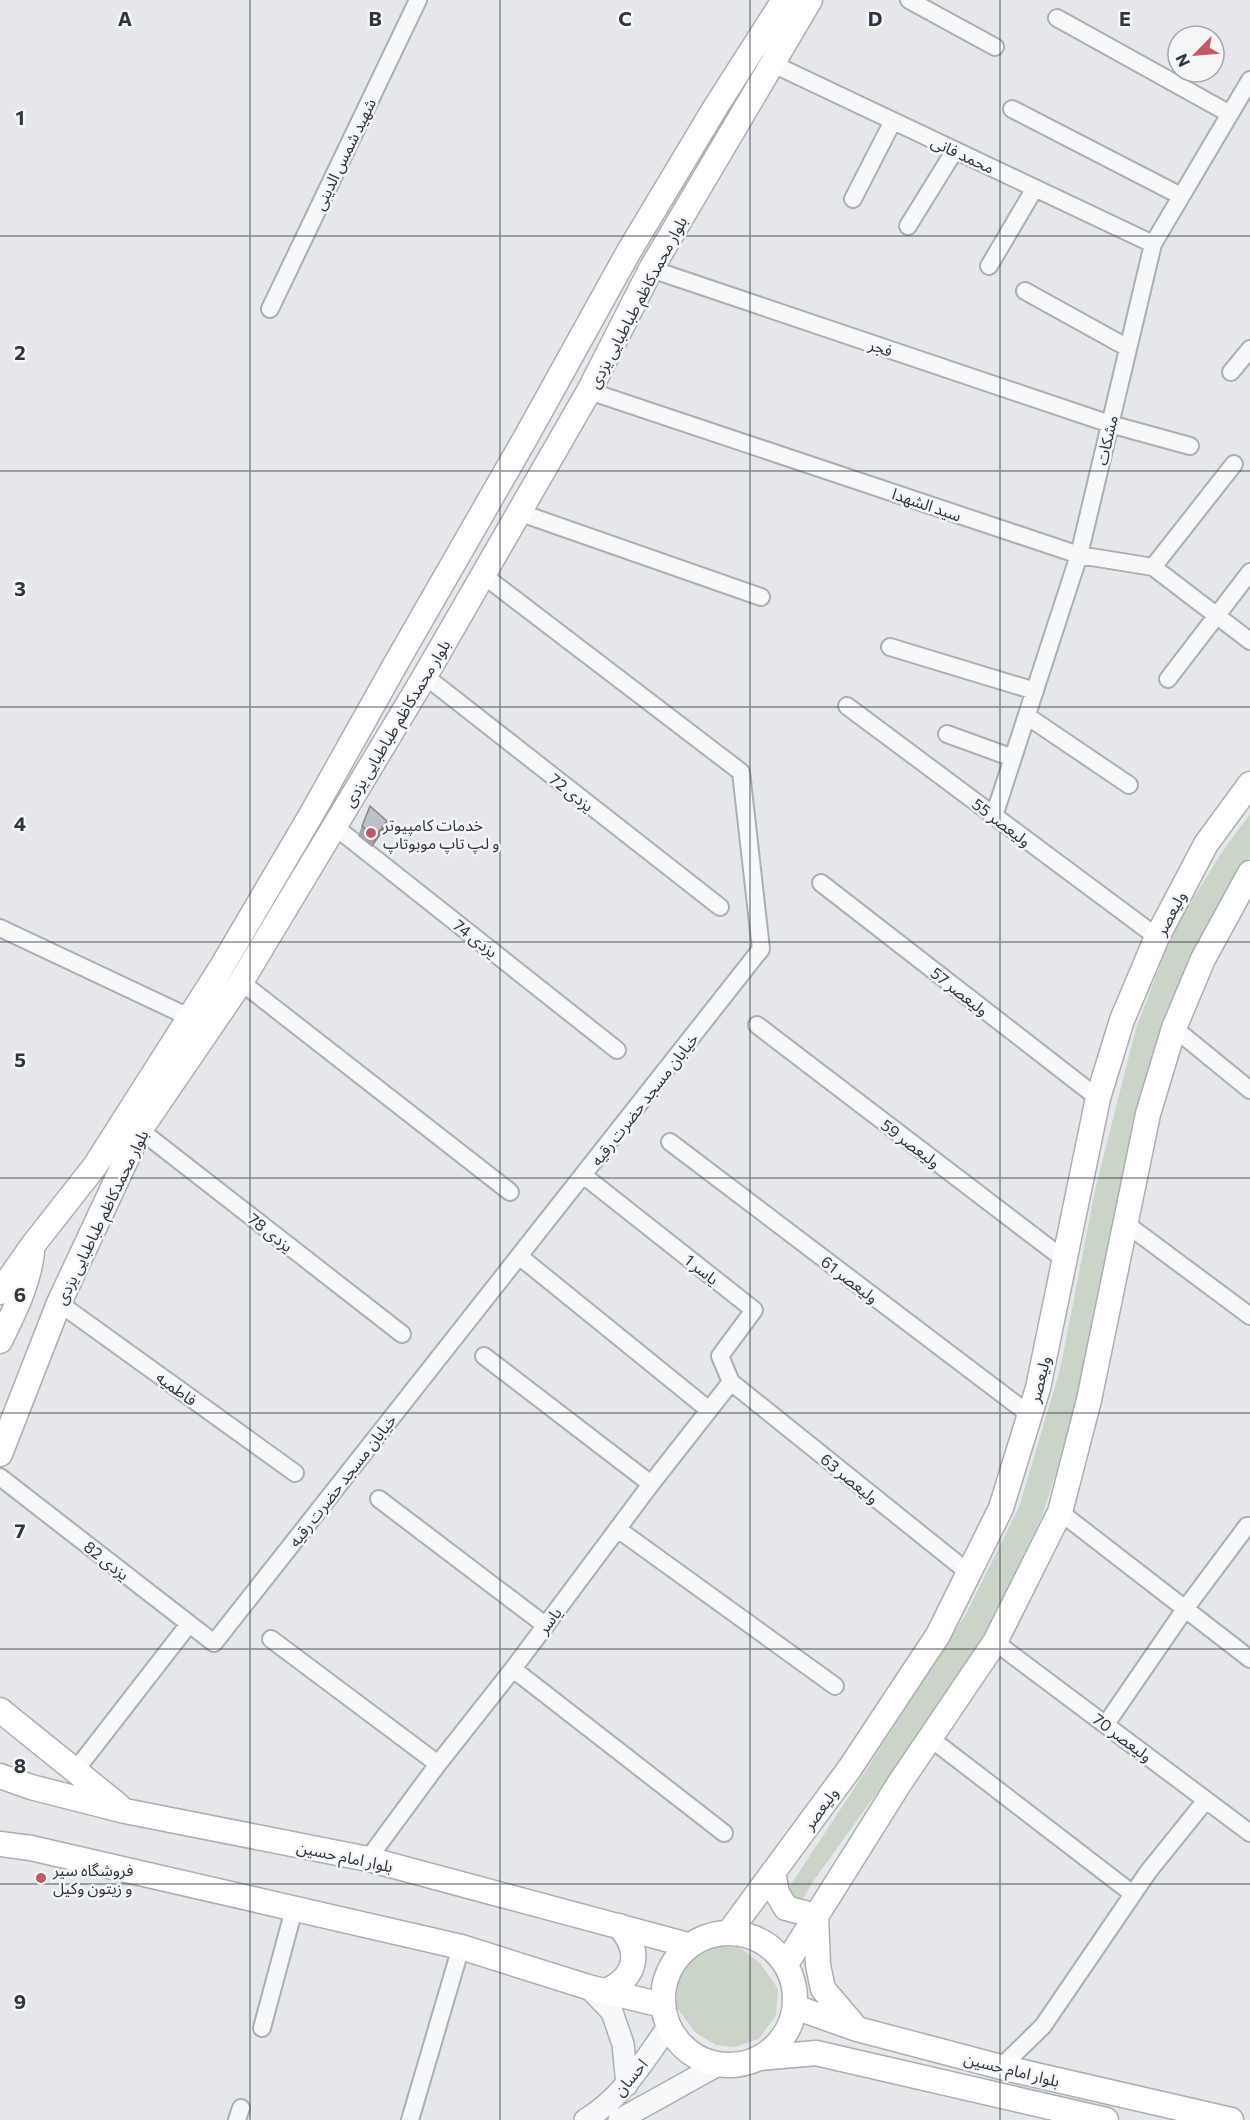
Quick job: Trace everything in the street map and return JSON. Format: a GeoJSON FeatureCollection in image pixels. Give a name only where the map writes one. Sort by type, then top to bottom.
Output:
{"type":"FeatureCollection","features":[{"type":"Feature","properties":{"kind":"main road","name":"بلوار محمدکاظم طباطبایی یزدی"},"geometry":{"type":"LineString","coordinates":[[0,1292],[33,1245],[96,1166],[191,1018],[311,815],[628,253],[784,0]]}},
{"type":"Feature","properties":{"kind":"main road","name":"بلوار محمدکاظم طباطبایی یزدی"},"geometry":{"type":"LineString","coordinates":[[0,1454],[59,1303],[140,1130],[241,982],[425,676],[589,391],[651,269],[810,0]]}},
{"type":"Feature","properties":{"kind":"main road"},"geometry":{"type":"LineString","coordinates":[[704,128],[711,142],[717,144],[726,142]]}},
{"type":"Feature","properties":{"kind":"main road"},"geometry":{"type":"LineString","coordinates":[[685,158],[697,159],[706,165],[709,171]]}},
{"type":"Feature","properties":{"kind":"main road","name":"ولیعصر"},"geometry":{"type":"LineString","coordinates":[[730,1931],[884,1719],[938,1635],[1001,1508],[1038,1388],[1098,1098],[1122,1020],[1157,938],[1206,844],[1250,784]]}},
{"type":"Feature","properties":{"kind":"main road"},"geometry":{"type":"LineString","coordinates":[[786,1964],[930,1738],[995,1642],[1060,1512],[1089,1400],[1148,1114],[1174,1028],[1203,959],[1250,873]]}},
{"type":"Feature","properties":{"kind":"main road"},"geometry":{"type":"LineString","coordinates":[[0,1341],[29,1275],[33,1245]]}},
{"type":"Feature","properties":{"kind":"main road"},"geometry":{"type":"LineString","coordinates":[[0,1710],[125,1811]]}},
{"type":"Feature","properties":{"kind":"main road","name":"بلوار امام حسین"},"geometry":{"type":"LineString","coordinates":[[0,1776],[125,1811],[368,1859],[688,1945]]}},
{"type":"Feature","properties":{"kind":"main road"},"geometry":{"type":"LineString","coordinates":[[0,1844],[31,1848],[460,1947],[597,1989],[665,2016]]}},
{"type":"Feature","properties":{"kind":"main road"},"geometry":{"type":"LineString","coordinates":[[773,1872],[777,1893],[786,1908],[816,1916]]}},
{"type":"Feature","properties":{"kind":"main road"},"geometry":{"type":"LineString","coordinates":[[816,1916],[818,1965],[823,1989],[847,2026],[829,2032],[828,2042],[835,2058]]}},
{"type":"Feature","properties":{"kind":"main road"},"geometry":{"type":"LineString","coordinates":[[597,1989],[619,1985],[628,1975],[633,1963],[633,1949],[628,1936],[619,1926]]}},
{"type":"Feature","properties":{"kind":"main road"},"geometry":{"type":"LineString","coordinates":[[730,1931],[752,1935],[771,1947],[786,1964],[794,1985],[795,2007],[789,2027],[777,2045],[760,2058],[740,2065],[718,2065],[698,2058],[681,2045],[665,2016],[663,1983],[672,1962],[688,1945],[707,1935],[730,1931]]}},
{"type":"Feature","properties":{"kind":"main road","name":"بلوار امام حسین"},"geometry":{"type":"LineString","coordinates":[[795,2007],[847,2026],[1001,2067],[1231,2120]]}},
{"type":"Feature","properties":{"kind":"main road","name":"بلوار امام حسین"},"geometry":{"type":"LineString","coordinates":[[760,2058],[816,2053],[1049,2114],[1106,2120]]}},
{"type":"Feature","properties":{"kind":"street","name":"شهید شمس الدینی"},"geometry":{"type":"LineString","coordinates":[[270,309],[418,0]]}},
{"type":"Feature","properties":{"kind":"street"},"geometry":{"type":"LineString","coordinates":[[909,0],[995,47]]}},
{"type":"Feature","properties":{"kind":"street"},"geometry":{"type":"LineString","coordinates":[[1057,18],[1230,114]]}},
{"type":"Feature","properties":{"kind":"street","name":"محمد فانی"},"geometry":{"type":"LineString","coordinates":[[773,64],[1153,244]]}},
{"type":"Feature","properties":{"kind":"street","name":"مشکات"},"geometry":{"type":"LineString","coordinates":[[994,816],[1079,555],[1153,244],[1250,80]]}},
{"type":"Feature","properties":{"kind":"street"},"geometry":{"type":"LineString","coordinates":[[1012,109],[1181,196]]}},
{"type":"Feature","properties":{"kind":"street"},"geometry":{"type":"LineString","coordinates":[[853,199],[893,121]]}},
{"type":"Feature","properties":{"kind":"street"},"geometry":{"type":"LineString","coordinates":[[908,226],[955,150]]}},
{"type":"Feature","properties":{"kind":"street"},"geometry":{"type":"LineString","coordinates":[[989,266],[1035,188]]}},
{"type":"Feature","properties":{"kind":"street","name":"فجر"},"geometry":{"type":"LineString","coordinates":[[651,269],[1110,424],[1190,446]]}},
{"type":"Feature","properties":{"kind":"street"},"geometry":{"type":"LineString","coordinates":[[1025,291],[1128,348]]}},
{"type":"Feature","properties":{"kind":"street"},"geometry":{"type":"LineString","coordinates":[[1231,372],[1250,349]]}},
{"type":"Feature","properties":{"kind":"street","name":"سید الشهدا"},"geometry":{"type":"LineString","coordinates":[[589,391],[1079,555],[1153,567],[1250,641]]}},
{"type":"Feature","properties":{"kind":"street"},"geometry":{"type":"LineString","coordinates":[[1153,567],[1234,464]]}},
{"type":"Feature","properties":{"kind":"street"},"geometry":{"type":"LineString","coordinates":[[518,512],[761,597]]}},
{"type":"Feature","properties":{"kind":"street"},"geometry":{"type":"LineString","coordinates":[[1168,679],[1250,572]]}},
{"type":"Feature","properties":{"kind":"street","name":"خیابان مسجد حضرت رقیه"},"geometry":{"type":"LineString","coordinates":[[214,1643],[761,949],[741,772],[483,575]]}},
{"type":"Feature","properties":{"kind":"street"},"geometry":{"type":"LineString","coordinates":[[890,647],[1035,691]]}},
{"type":"Feature","properties":{"kind":"street","name":"یزدی 72"},"geometry":{"type":"LineString","coordinates":[[425,676],[720,907]]}},
{"type":"Feature","properties":{"kind":"street","name":"ولیعصر 55"},"geometry":{"type":"LineString","coordinates":[[847,706],[1157,938]]}},
{"type":"Feature","properties":{"kind":"street"},"geometry":{"type":"LineString","coordinates":[[1027,716],[1129,785]]}},
{"type":"Feature","properties":{"kind":"street"},"geometry":{"type":"LineString","coordinates":[[947,734],[1013,758]]}},
{"type":"Feature","properties":{"kind":"street","name":"یزدی 74"},"geometry":{"type":"LineString","coordinates":[[334,826],[617,1050]]}},
{"type":"Feature","properties":{"kind":"street","name":"ولیعصر 57"},"geometry":{"type":"LineString","coordinates":[[821,883],[1098,1098]]}},
{"type":"Feature","properties":{"kind":"street"},"geometry":{"type":"LineString","coordinates":[[0,928],[191,1018]]}},
{"type":"Feature","properties":{"kind":"street"},"geometry":{"type":"LineString","coordinates":[[241,982],[510,1192]]}},
{"type":"Feature","properties":{"kind":"street","name":"ولیعصر 59"},"geometry":{"type":"LineString","coordinates":[[757,1025],[1065,1260]]}},
{"type":"Feature","properties":{"kind":"street"},"geometry":{"type":"LineString","coordinates":[[1174,1028],[1250,1089]]}},
{"type":"Feature","properties":{"kind":"street","name":"یزدی 78"},"geometry":{"type":"LineString","coordinates":[[140,1130],[402,1334]]}},
{"type":"Feature","properties":{"kind":"street","name":"ولیعصر 61"},"geometry":{"type":"LineString","coordinates":[[670,1142],[1030,1415]]}},
{"type":"Feature","properties":{"kind":"street","name":"یاسر 1"},"geometry":{"type":"LineString","coordinates":[[583,1175],[754,1310],[720,1356],[731,1382]]}},
{"type":"Feature","properties":{"kind":"street"},"geometry":{"type":"LineString","coordinates":[[1125,1223],[1250,1316]]}},
{"type":"Feature","properties":{"kind":"street"},"geometry":{"type":"LineString","coordinates":[[519,1256],[709,1410]]}},
{"type":"Feature","properties":{"kind":"street","name":"فاطمیه"},"geometry":{"type":"LineString","coordinates":[[59,1303],[295,1473]]}},
{"type":"Feature","properties":{"kind":"street"},"geometry":{"type":"LineString","coordinates":[[484,1356],[651,1484]]}},
{"type":"Feature","properties":{"kind":"street","name":"یاسر"},"geometry":{"type":"LineString","coordinates":[[368,1859],[438,1764],[619,1530],[651,1484],[731,1382]]}},
{"type":"Feature","properties":{"kind":"street","name":"ولیعصر 63"},"geometry":{"type":"LineString","coordinates":[[731,1382],[969,1573]]}},
{"type":"Feature","properties":{"kind":"street","name":"یزدی 82"},"geometry":{"type":"LineString","coordinates":[[0,1477],[214,1643]]}},
{"type":"Feature","properties":{"kind":"street"},"geometry":{"type":"LineString","coordinates":[[379,1499],[545,1625]]}},
{"type":"Feature","properties":{"kind":"street"},"geometry":{"type":"LineString","coordinates":[[1060,1512],[1250,1659]]}},
{"type":"Feature","properties":{"kind":"street"},"geometry":{"type":"LineString","coordinates":[[1106,1724],[1185,1609],[1247,1526],[1250,1526]]}},
{"type":"Feature","properties":{"kind":"street"},"geometry":{"type":"LineString","coordinates":[[619,1530],[835,1686]]}},
{"type":"Feature","properties":{"kind":"street"},"geometry":{"type":"LineString","coordinates":[[75,1771],[189,1624]]}},
{"type":"Feature","properties":{"kind":"street"},"geometry":{"type":"LineString","coordinates":[[271,1639],[438,1764]]}},
{"type":"Feature","properties":{"kind":"street","name":"ولیعصر 70"},"geometry":{"type":"LineString","coordinates":[[995,1642],[1250,1833]]}},
{"type":"Feature","properties":{"kind":"street"},"geometry":{"type":"LineString","coordinates":[[513,1669],[724,1833]]}},
{"type":"Feature","properties":{"kind":"street"},"geometry":{"type":"LineString","coordinates":[[930,1738],[1133,1894]]}},
{"type":"Feature","properties":{"kind":"street"},"geometry":{"type":"LineString","coordinates":[[1001,2067],[1043,2026],[1148,1872],[1206,1800]]}},
{"type":"Feature","properties":{"kind":"street"},"geometry":{"type":"LineString","coordinates":[[262,2028],[294,1909]]}},
{"type":"Feature","properties":{"kind":"street"},"geometry":{"type":"LineString","coordinates":[[410,2120],[460,1947]]}},
{"type":"Feature","properties":{"kind":"street"},"geometry":{"type":"LineString","coordinates":[[597,1989],[612,2012],[623,2044],[627,2085]]}},
{"type":"Feature","properties":{"kind":"street","name":"احسان"},"geometry":{"type":"LineString","coordinates":[[585,2120],[627,2085],[665,2016]]}},
{"type":"Feature","properties":{"kind":"street","name":"احسان"},"geometry":{"type":"LineString","coordinates":[[619,2120],[718,2065]]}},
{"type":"Feature","properties":{"kind":"shaded area"},"geometry":{"type":"Polygon","coordinates":[[[1250,814],[1250,857],[1215,910],[1176,997],[1075,1414],[1041,1519],[983,1637],[935,1712],[812,1883],[801,1902],[793,1900],[788,1889],[966,1614],[1019,1507],[1060,1370],[1096,1186],[1136,1028],[1174,929],[1224,849],[1250,814]]]}},
{"type":"Feature","properties":{"kind":"shaded area"},"geometry":{"type":"Polygon","coordinates":[[[713,1947],[739,1947],[760,1963],[778,1989],[776,2015],[759,2039],[735,2047],[716,2045],[696,2033],[676,2007],[678,1982],[692,1959],[713,1947]]]}},
{"type":"Feature","properties":{"kind":"building"},"geometry":{"type":"Polygon","coordinates":[[[370,806],[387,821],[375,837],[362,826],[370,806]]]}},
{"type":"Feature","properties":{"kind":"place","name":"خدمات کامپیوتر و لپ تاپ موبوتاپ"},"geometry":{"type":"Point","coordinates":[371,833]}},
{"type":"Feature","properties":{"kind":"place","name":"فروشگاه سیر و زیتون وکیل"},"geometry":{"type":"Point","coordinates":[41,1878]}}]}
